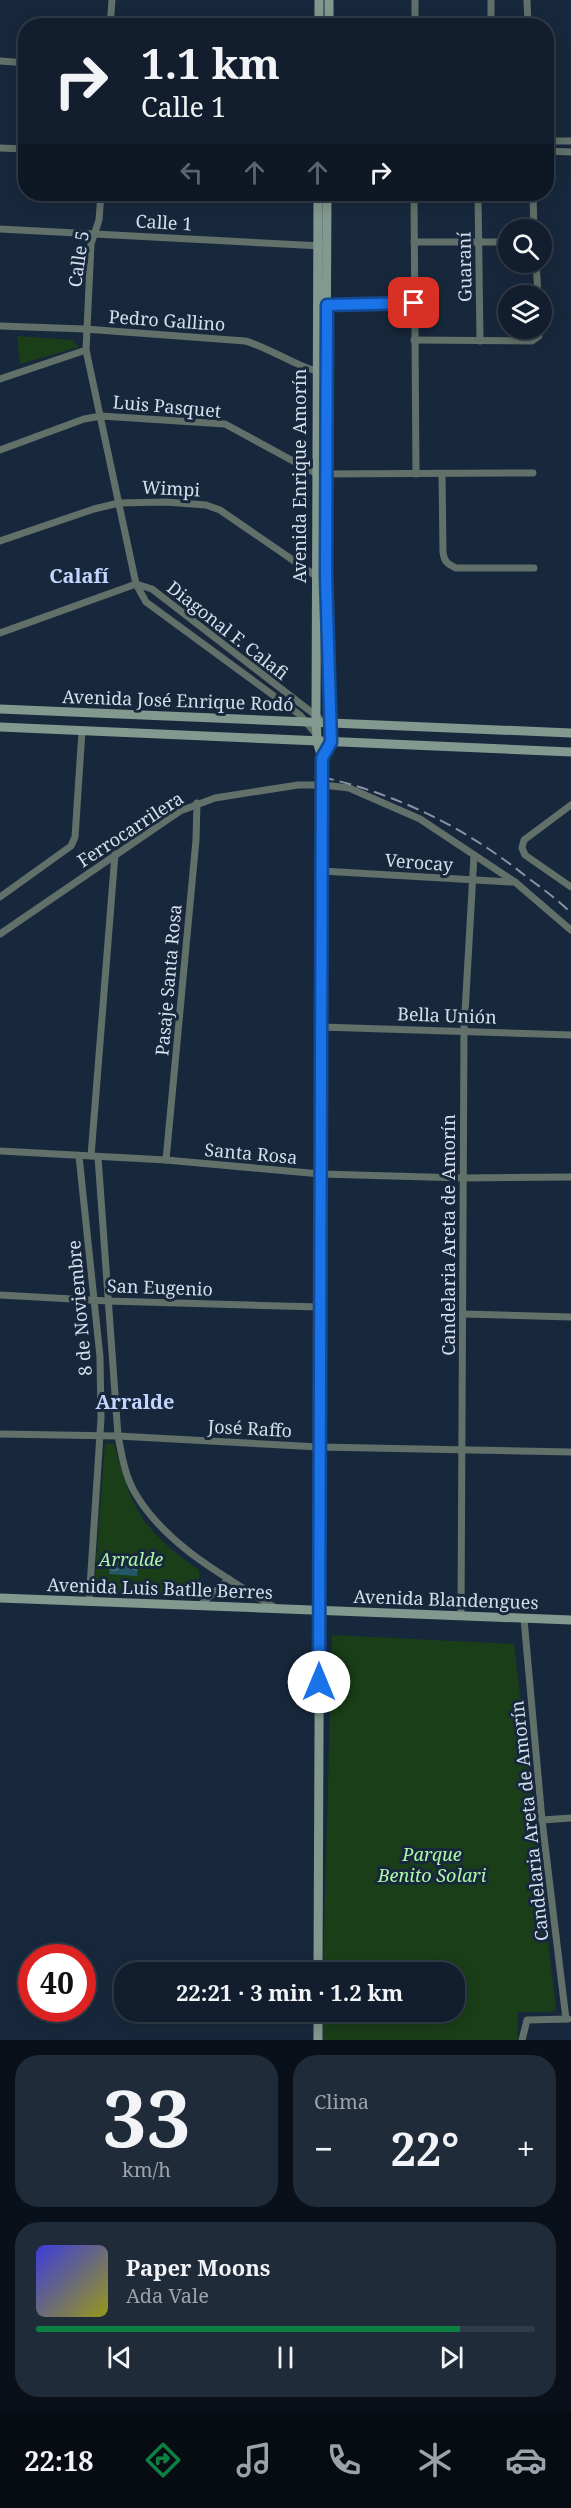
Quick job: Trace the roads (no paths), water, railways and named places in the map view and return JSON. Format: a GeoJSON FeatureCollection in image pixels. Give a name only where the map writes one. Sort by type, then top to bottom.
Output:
{"type":"FeatureCollection","features":[{"type":"Feature","properties":{"kind":"street"},"geometry":{"type":"LineString","coordinates":[[111,18],[112,0]]}},
{"type":"Feature","properties":{"kind":"street"},"geometry":{"type":"LineString","coordinates":[[319,0],[319,18]]}},
{"type":"Feature","properties":{"kind":"street"},"geometry":{"type":"LineString","coordinates":[[329,0],[329,18]]}},
{"type":"Feature","properties":{"kind":"street"},"geometry":{"type":"LineString","coordinates":[[415,18],[416,0]]}},
{"type":"Feature","properties":{"kind":"street"},"geometry":{"type":"LineString","coordinates":[[491,0],[491,18]]}},
{"type":"Feature","properties":{"kind":"street"},"geometry":{"type":"LineString","coordinates":[[527,0],[528,18]]}},
{"type":"Feature","properties":{"kind":"street"},"geometry":{"type":"LineString","coordinates":[[0,61],[18,62]]}},
{"type":"Feature","properties":{"kind":"street"},"geometry":{"type":"LineString","coordinates":[[554,141],[571,141]]}},
{"type":"Feature","properties":{"kind":"street"},"geometry":{"type":"LineString","coordinates":[[0,148],[18,149]]}},
{"type":"Feature","properties":{"kind":"street"},"geometry":{"type":"LineString","coordinates":[[554,151],[571,152]]}},
{"type":"Feature","properties":{"kind":"street","name":"Calle 5"},"geometry":{"type":"LineString","coordinates":[[85,329],[91,244],[99,220],[100,201]]}},
{"type":"Feature","properties":{"kind":"street","name":"Avenida Enrique Amorín"},"geometry":{"type":"LineString","coordinates":[[318,1962],[323,785],[322,758],[313,720],[320,576],[322,246],[319,201]]}},
{"type":"Feature","properties":{"kind":"street","name":"Avenida Enrique Amorín"},"geometry":{"type":"LineString","coordinates":[[322,246],[326,201]]}},
{"type":"Feature","properties":{"kind":"street"},"geometry":{"type":"LineString","coordinates":[[414,201],[416,474]]}},
{"type":"Feature","properties":{"kind":"street","name":"Guaraní"},"geometry":{"type":"LineString","coordinates":[[478,201],[480,341]]}},
{"type":"Feature","properties":{"kind":"street"},"geometry":{"type":"LineString","coordinates":[[533,201],[534,219]]}},
{"type":"Feature","properties":{"kind":"street","name":"Calle 1"},"geometry":{"type":"LineString","coordinates":[[0,229],[322,246]]}},
{"type":"Feature","properties":{"kind":"street"},"geometry":{"type":"LineString","coordinates":[[414,242],[498,242]]}},
{"type":"Feature","properties":{"kind":"street"},"geometry":{"type":"LineString","coordinates":[[322,305],[414,303]]}},
{"type":"Feature","properties":{"kind":"street","name":"Pedro Gallino"},"geometry":{"type":"LineString","coordinates":[[0,326],[85,329],[245,341],[261,345],[321,371]]}},
{"type":"Feature","properties":{"kind":"street","name":"Diagonal F. Calafi"},"geometry":{"type":"LineString","coordinates":[[85,329],[86,350],[136,584],[146,602],[313,720]]}},
{"type":"Feature","properties":{"kind":"street"},"geometry":{"type":"LineString","coordinates":[[414,340],[532,341],[535,339]]}},
{"type":"Feature","properties":{"kind":"street"},"geometry":{"type":"LineString","coordinates":[[0,379],[86,350]]}},
{"type":"Feature","properties":{"kind":"street","name":"Luis Pasquet"},"geometry":{"type":"LineString","coordinates":[[0,450],[84,419],[101,416],[225,424],[321,475]]}},
{"type":"Feature","properties":{"kind":"street"},"geometry":{"type":"LineString","coordinates":[[321,475],[533,473]]}},
{"type":"Feature","properties":{"kind":"street"},"geometry":{"type":"LineString","coordinates":[[442,474],[444,560],[456,568],[534,568]]}},
{"type":"Feature","properties":{"kind":"street","name":"Wimpi"},"geometry":{"type":"LineString","coordinates":[[0,541],[94,509],[119,503],[166,502],[212,506],[320,576]]}},
{"type":"Feature","properties":{"kind":"street","name":"Avenida Enrique Amorín"},"geometry":{"type":"LineString","coordinates":[[320,576],[331,742]]}},
{"type":"Feature","properties":{"kind":"street"},"geometry":{"type":"LineString","coordinates":[[0,633],[136,584]]}},
{"type":"Feature","properties":{"kind":"street","name":"Diagonal F. Calafi"},"geometry":{"type":"LineString","coordinates":[[136,584],[152,590],[313,720]]}},
{"type":"Feature","properties":{"kind":"street","name":"Avenida José Enrique Rodó"},"geometry":{"type":"LineString","coordinates":[[0,709],[313,720],[330,723],[571,733]]}},
{"type":"Feature","properties":{"kind":"street","name":"Avenida José Enrique Rodó"},"geometry":{"type":"LineString","coordinates":[[0,728],[316,738],[331,742],[571,752]]}},
{"type":"Feature","properties":{"kind":"street"},"geometry":{"type":"LineString","coordinates":[[0,897],[71,846],[75,837],[82,731]]}},
{"type":"Feature","properties":{"kind":"street"},"geometry":{"type":"LineString","coordinates":[[322,758],[331,742]]}},
{"type":"Feature","properties":{"kind":"street","name":"Ferrocarrilera"},"geometry":{"type":"LineString","coordinates":[[0,934],[180,811],[197,803],[240,793],[298,785],[349,788],[377,798],[420,819],[514,882],[571,930]]}},
{"type":"Feature","properties":{"kind":"street","name":"Pasaje Santa Rosa"},"geometry":{"type":"LineString","coordinates":[[166,1160],[196,840],[197,803]]}},
{"type":"Feature","properties":{"kind":"street"},"geometry":{"type":"LineString","coordinates":[[570,888],[525,855],[522,848],[524,840],[571,805]]}},
{"type":"Feature","properties":{"kind":"street","name":"8 de Noviembre"},"geometry":{"type":"LineString","coordinates":[[115,854],[95,1157],[118,1436],[124,1468],[135,1493],[150,1515],[177,1542],[276,1609]]}},
{"type":"Feature","properties":{"kind":"street","name":"Candelaria Areta de Amorín"},"geometry":{"type":"LineString","coordinates":[[461,1616],[464,1030],[474,855]]}},
{"type":"Feature","properties":{"kind":"street","name":"Verocay"},"geometry":{"type":"LineString","coordinates":[[322,871],[514,882]]}},
{"type":"Feature","properties":{"kind":"street","name":"Bella Unión"},"geometry":{"type":"LineString","coordinates":[[321,1027],[571,1035]]}},
{"type":"Feature","properties":{"kind":"street","name":"Santa Rosa"},"geometry":{"type":"LineString","coordinates":[[0,1151],[166,1160],[321,1174],[463,1178],[571,1177]]}},
{"type":"Feature","properties":{"kind":"street","name":"8 de Noviembre"},"geometry":{"type":"LineString","coordinates":[[79,1156],[100,1357],[100,1438],[89,1602]]}},
{"type":"Feature","properties":{"kind":"street","name":"San Eugenio"},"geometry":{"type":"LineString","coordinates":[[0,1295],[108,1301],[320,1307]]}},
{"type":"Feature","properties":{"kind":"street"},"geometry":{"type":"LineString","coordinates":[[463,1314],[571,1317]]}},
{"type":"Feature","properties":{"kind":"street","name":"José Raffo"},"geometry":{"type":"LineString","coordinates":[[0,1434],[100,1438],[118,1436],[319,1447],[571,1452]]}},
{"type":"Feature","properties":{"kind":"street"},"geometry":{"type":"LineString","coordinates":[[199,1606],[229,1579]]}},
{"type":"Feature","properties":{"kind":"street","name":"Avenida Luis Batlle Berres"},"geometry":{"type":"LineString","coordinates":[[0,1598],[320,1611]]}},
{"type":"Feature","properties":{"kind":"street","name":"Avenida Blandengues"},"geometry":{"type":"LineString","coordinates":[[320,1611],[571,1620]]}},
{"type":"Feature","properties":{"kind":"street","name":"Candelaria Areta de Amorín"},"geometry":{"type":"LineString","coordinates":[[524,1619],[542,1820],[569,2020]]}},
{"type":"Feature","properties":{"kind":"street"},"geometry":{"type":"LineString","coordinates":[[542,1820],[571,1818]]}},
{"type":"Feature","properties":{"kind":"street"},"geometry":{"type":"LineString","coordinates":[[522,2040],[527,2020],[534,2018],[569,2020]]}},
{"type":"Feature","properties":{"kind":"street"},"geometry":{"type":"LineString","coordinates":[[318,2022],[318,2040]]}},
{"type":"Feature","properties":{"kind":"water"},"geometry":{"type":"Polygon","coordinates":[[[110,1560],[138,1561],[137,1576],[109,1574],[110,1560]]]}},
{"type":"Feature","properties":{"kind":"railway"},"geometry":{"type":"LineString","coordinates":[[322,777],[378,793],[456,829],[505,860],[571,913]]}},
{"type":"Feature","properties":{"kind":"district","name":"Calafí"},"geometry":{"type":"Point","coordinates":[79,575]}},
{"type":"Feature","properties":{"kind":"district","name":"Arralde"},"geometry":{"type":"Point","coordinates":[135,1401]}},
{"type":"Feature","properties":{"kind":"park label","name":"Parque Benito Solari"},"geometry":{"type":"Point","coordinates":[432,1864]}}]}
